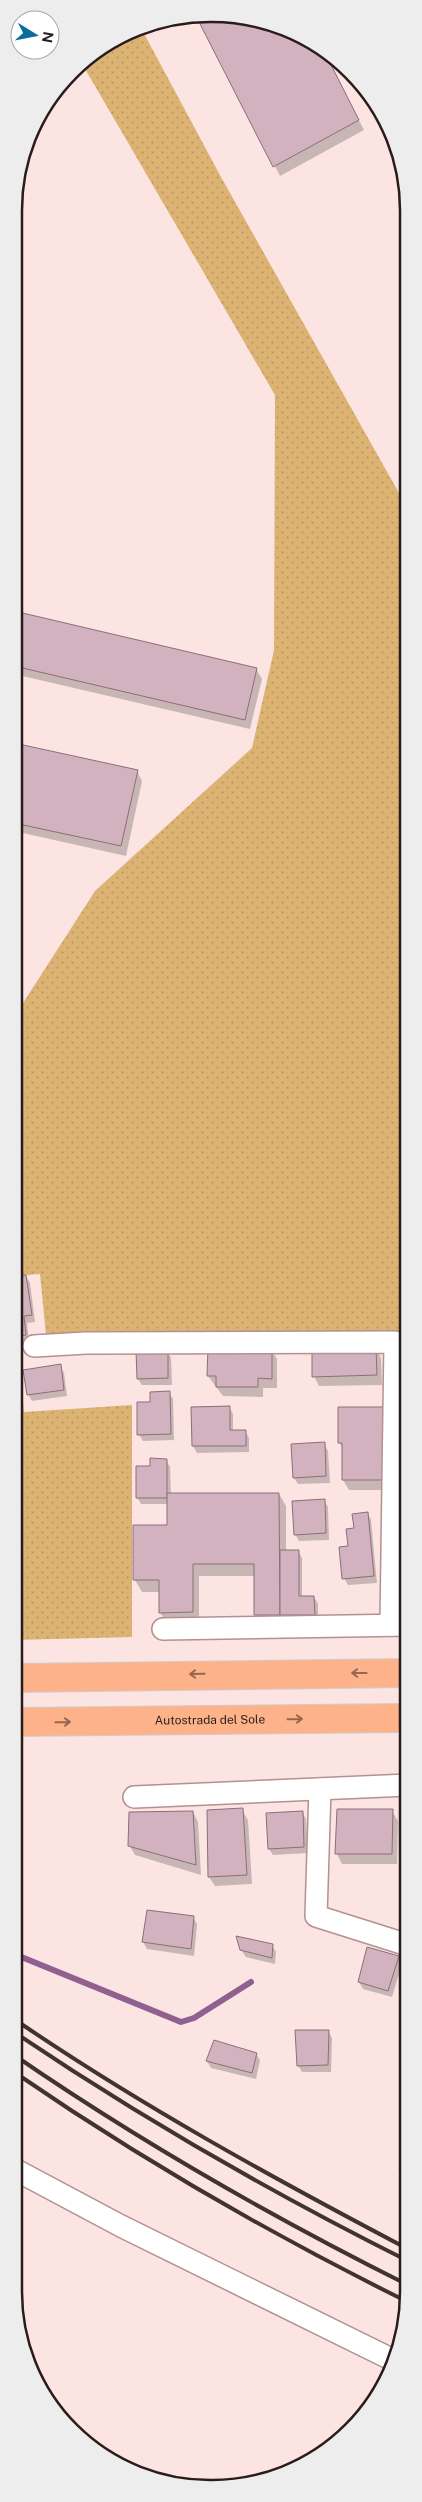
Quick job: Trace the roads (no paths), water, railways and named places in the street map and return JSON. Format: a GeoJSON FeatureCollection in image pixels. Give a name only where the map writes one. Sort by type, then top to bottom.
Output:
{"type":"FeatureCollection","features":[{"type":"Feature","properties":{"kind":"highway"},"geometry":{"type":"LineString","coordinates":[[22,1678],[400,1673]]}},
{"type":"Feature","properties":{"kind":"highway","name":"Autostrada del Sole"},"geometry":{"type":"LineString","coordinates":[[22,1722],[400,1718]]}},
{"type":"Feature","properties":{"kind":"street"},"geometry":{"type":"LineString","coordinates":[[34,1346],[400,1341]]}},
{"type":"Feature","properties":{"kind":"street"},"geometry":{"type":"LineString","coordinates":[[163,1628],[399,1625],[400,1530]]}},
{"type":"Feature","properties":{"kind":"street"},"geometry":{"type":"LineString","coordinates":[[134,1797],[400,1785]]}},
{"type":"Feature","properties":{"kind":"street"},"geometry":{"type":"LineString","coordinates":[[320,1789],[316,1916],[400,1942]]}},
{"type":"Feature","properties":{"kind":"street"},"geometry":{"type":"LineString","coordinates":[[22,2173],[121,2226],[387,2357]]}},
{"type":"Feature","properties":{"kind":"waterway"},"geometry":{"type":"LineString","coordinates":[[22,1957],[181,2022],[194,2018],[251,1982]]}},
{"type":"Feature","properties":{"kind":"railway"},"geometry":{"type":"LineString","coordinates":[[22,2024],[158,2111],[400,2245]]}},
{"type":"Feature","properties":{"kind":"railway"},"geometry":{"type":"LineString","coordinates":[[22,2037],[207,2153],[400,2257]]}},
{"type":"Feature","properties":{"kind":"railway"},"geometry":{"type":"LineString","coordinates":[[22,2060],[109,2118],[207,2177],[400,2281]]}},
{"type":"Feature","properties":{"kind":"railway"},"geometry":{"type":"LineString","coordinates":[[22,2077],[109,2135],[207,2194],[307,2250],[399,2298]]}}]}
